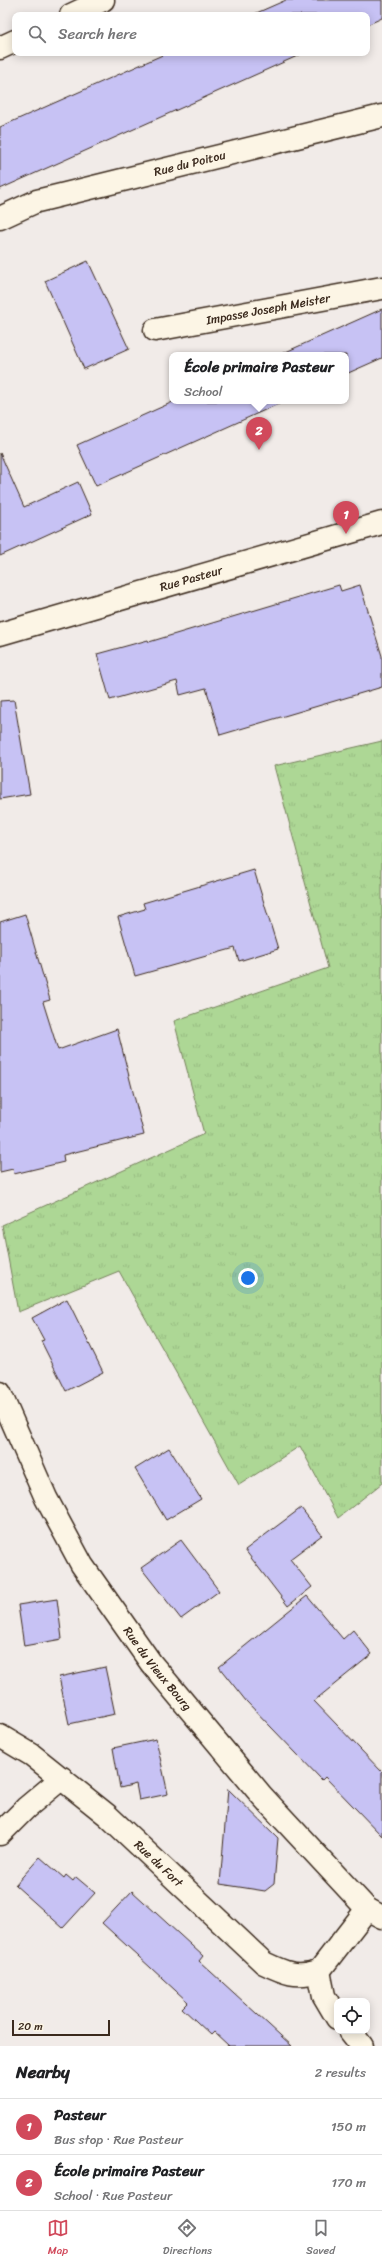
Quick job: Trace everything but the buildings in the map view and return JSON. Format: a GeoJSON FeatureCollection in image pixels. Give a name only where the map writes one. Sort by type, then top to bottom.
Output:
{"type":"FeatureCollection","features":[{"type":"Feature","properties":{"kind":"street"},"geometry":{"type":"LineString","coordinates":[[77,12],[103,0]]}},
{"type":"Feature","properties":{"kind":"street"},"geometry":{"type":"LineString","coordinates":[[0,48],[12,42]]}},
{"type":"Feature","properties":{"kind":"street","name":"Rue du Poitou"},"geometry":{"type":"LineString","coordinates":[[0,218],[37,201],[382,116]]}},
{"type":"Feature","properties":{"kind":"street","name":"Impasse Joseph Meister"},"geometry":{"type":"LineString","coordinates":[[155,330],[382,288]]}},
{"type":"Feature","properties":{"kind":"street","name":"Rue Pasteur"},"geometry":{"type":"LineString","coordinates":[[0,634],[382,523]]}},
{"type":"Feature","properties":{"kind":"street","name":"Rue du Vieux Bourg"},"geometry":{"type":"LineString","coordinates":[[0,1393],[46,1498],[82,1565],[151,1663],[262,1796],[375,1913]]}},
{"type":"Feature","properties":{"kind":"street","name":"Rue du Fort"},"geometry":{"type":"LineString","coordinates":[[0,1736],[32,1755],[107,1815],[264,1963],[287,1974],[305,1976],[320,1971]]}},
{"type":"Feature","properties":{"kind":"street"},"geometry":{"type":"LineString","coordinates":[[0,1834],[26,1808],[62,1778]]}},
{"type":"Feature","properties":{"kind":"street"},"geometry":{"type":"LineString","coordinates":[[334,2013],[324,1996],[320,1971],[375,1913]]}},
{"type":"Feature","properties":{"kind":"street"},"geometry":{"type":"LineString","coordinates":[[352,2034],[362,2046]]}},
{"type":"Feature","properties":{"kind":"green space"},"geometry":{"type":"Polygon","coordinates":[[[382,741],[382,1483],[338,1518],[300,1446],[239,1485],[119,1271],[18,1312],[2,1225],[204,1134],[174,1021],[328,968],[274,766],[382,741]]]}},
{"type":"Feature","properties":{"kind":"place","name":"École primaire Pasteur"},"geometry":{"type":"Point","coordinates":[259,450]}},
{"type":"Feature","properties":{"kind":"place","name":"Pasteur"},"geometry":{"type":"Point","coordinates":[346,534]}}]}
